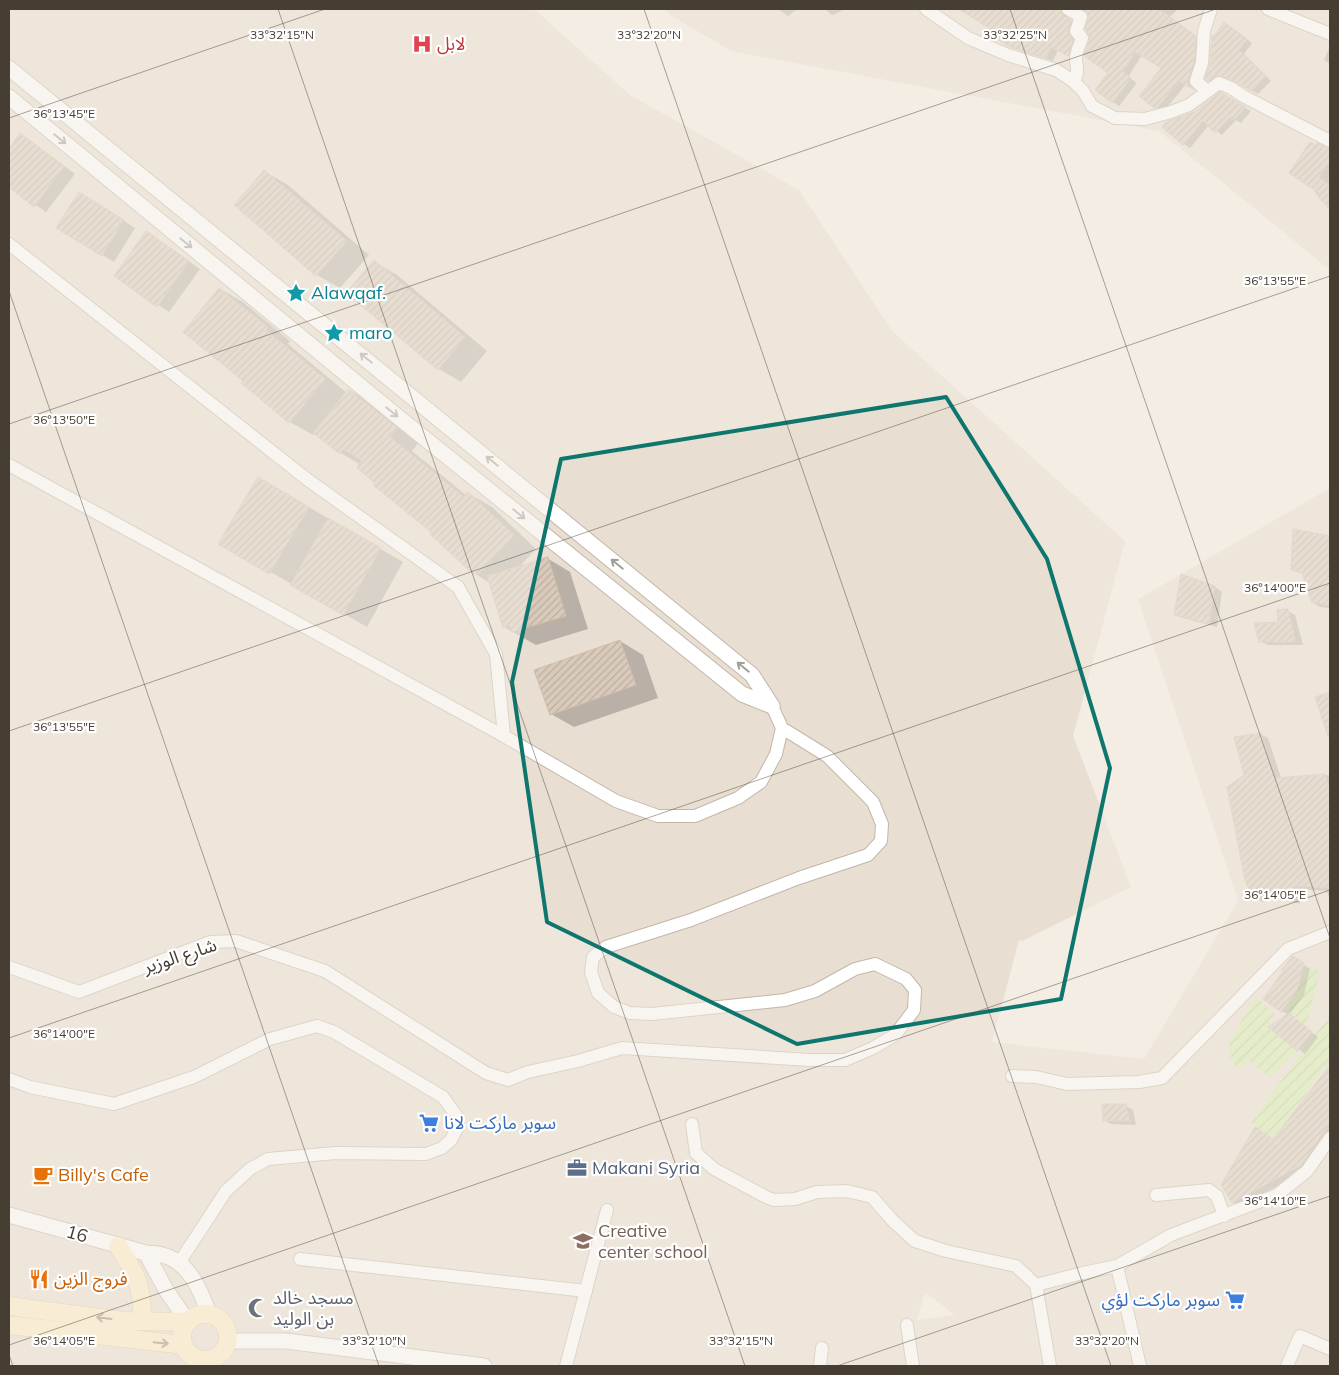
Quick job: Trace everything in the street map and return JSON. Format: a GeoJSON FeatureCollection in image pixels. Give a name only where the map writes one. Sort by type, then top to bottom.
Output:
{"type":"FeatureCollection","features":[{"type":"Feature","properties":{"kind":"main road"},"geometry":{"type":"LineString","coordinates":[[118,1246],[134,1270],[142,1301],[142,1321]]}},
{"type":"Feature","properties":{"kind":"main road"},"geometry":{"type":"LineString","coordinates":[[9,1306],[124,1321],[188,1322]]}},
{"type":"Feature","properties":{"kind":"main road"},"geometry":{"type":"LineString","coordinates":[[209,1314],[222,1321],[228,1334],[227,1341],[225,1348],[214,1358],[200,1363],[187,1352],[182,1333],[188,1322],[198,1315],[209,1314]]}},
{"type":"Feature","properties":{"kind":"main road"},"geometry":{"type":"LineString","coordinates":[[9,1325],[184,1345]]}},
{"type":"Feature","properties":{"kind":"street"},"geometry":{"type":"LineString","coordinates":[[926,9],[968,38],[1056,70],[1073,81],[1083,91],[1092,106],[1115,118],[1145,119],[1171,112],[1189,105],[1219,83],[1330,141]]}},
{"type":"Feature","properties":{"kind":"street"},"geometry":{"type":"LineString","coordinates":[[1068,9],[1081,17],[1076,31],[1082,38],[1076,56],[1077,76],[1073,81]]}},
{"type":"Feature","properties":{"kind":"street"},"geometry":{"type":"LineString","coordinates":[[1207,91],[1196,81],[1202,64],[1204,31],[1211,9]]}},
{"type":"Feature","properties":{"kind":"street"},"geometry":{"type":"LineString","coordinates":[[1268,9],[1330,34]]}},
{"type":"Feature","properties":{"kind":"street"},"geometry":{"type":"LineString","coordinates":[[9,68],[752,675],[772,706],[782,728],[776,754],[760,782],[738,798],[695,816],[658,816],[616,801],[504,736],[9,465]]}},
{"type":"Feature","properties":{"kind":"street"},"geometry":{"type":"LineString","coordinates":[[9,97],[397,416],[742,694],[772,706]]}},
{"type":"Feature","properties":{"kind":"street"},"geometry":{"type":"LineString","coordinates":[[9,244],[308,480],[458,587],[496,654],[504,736]]}},
{"type":"Feature","properties":{"kind":"street","name":"شارع الوزير"},"geometry":{"type":"LineString","coordinates":[[9,967],[79,992],[210,942],[236,941],[325,971],[376,1001],[486,1072],[508,1080],[528,1072],[578,1061],[622,1048],[809,1060],[845,1060],[873,1048],[895,1035],[914,1010],[915,990],[906,979],[875,964],[855,969],[815,991],[785,1000],[652,1014],[630,1013],[614,1007],[598,993],[592,972],[593,957],[606,946],[691,920],[799,878],[868,855],[881,840],[882,824],[872,802],[827,756],[782,728]]}},
{"type":"Feature","properties":{"kind":"street"},"geometry":{"type":"LineString","coordinates":[[1012,1076],[1036,1077],[1067,1084],[1139,1082],[1162,1078],[1288,949],[1330,932]]}},
{"type":"Feature","properties":{"kind":"street"},"geometry":{"type":"LineString","coordinates":[[9,1079],[30,1087],[114,1104],[194,1077],[270,1039],[317,1026],[334,1032],[443,1097],[456,1115],[458,1126],[451,1140],[442,1148],[426,1154],[336,1154],[268,1159],[250,1169],[226,1191],[180,1263],[198,1285],[209,1314]]}},
{"type":"Feature","properties":{"kind":"street"},"geometry":{"type":"LineString","coordinates":[[692,1124],[696,1153],[714,1169],[766,1197],[774,1200],[795,1199],[817,1192],[847,1191],[872,1197],[893,1221],[915,1241],[946,1251],[1016,1266],[1036,1285],[1050,1366]]}},
{"type":"Feature","properties":{"kind":"street"},"geometry":{"type":"LineString","coordinates":[[1036,1285],[1117,1266],[1171,1235],[1277,1195],[1307,1171],[1330,1138]]}},
{"type":"Feature","properties":{"kind":"street"},"geometry":{"type":"LineString","coordinates":[[1156,1195],[1209,1190],[1215,1193],[1224,1216]]}},
{"type":"Feature","properties":{"kind":"street"},"geometry":{"type":"LineString","coordinates":[[566,1366],[607,1210]]}},
{"type":"Feature","properties":{"kind":"street","name":"16"},"geometry":{"type":"LineString","coordinates":[[9,1215],[118,1246],[163,1255],[180,1263]]}},
{"type":"Feature","properties":{"kind":"street"},"geometry":{"type":"LineString","coordinates":[[146,1253],[166,1290],[188,1322]]}},
{"type":"Feature","properties":{"kind":"street"},"geometry":{"type":"LineString","coordinates":[[300,1259],[586,1291]]}},
{"type":"Feature","properties":{"kind":"street"},"geometry":{"type":"LineString","coordinates":[[1117,1266],[1140,1366]]}},
{"type":"Feature","properties":{"kind":"street"},"geometry":{"type":"LineString","coordinates":[[907,1325],[913,1366]]}},
{"type":"Feature","properties":{"kind":"street"},"geometry":{"type":"LineString","coordinates":[[1287,1366],[1300,1336],[1330,1349]]}},
{"type":"Feature","properties":{"kind":"street"},"geometry":{"type":"LineString","coordinates":[[227,1341],[286,1341],[484,1366]]}},
{"type":"Feature","properties":{"kind":"street"},"geometry":{"type":"LineString","coordinates":[[820,1366],[822,1348]]}},
{"type":"Feature","properties":{"kind":"highlighted area"},"geometry":{"type":"Polygon","coordinates":[[[946,397],[1047,559],[1110,768],[1061,999],[797,1044],[547,922],[512,682],[561,459],[946,397]]]}},
{"type":"Feature","properties":{"kind":"shaded area"},"geometry":{"type":"Polygon","coordinates":[[[9,9],[534,9],[630,95],[799,190],[893,332],[1125,541],[1073,736],[1131,887],[1022,941],[1019,940],[992,1042],[1144,1059],[1238,901],[1138,599],[1330,488],[1330,1366],[9,1366],[9,9]],[[925,1292],[917,1320],[955,1315],[925,1292]]]}},
{"type":"Feature","properties":{"kind":"shaded area"},"geometry":{"type":"Polygon","coordinates":[[[664,9],[1330,9],[1330,270],[1159,131],[731,51],[672,16],[664,9]]]}},
{"type":"Feature","properties":{"kind":"green space"},"geometry":{"type":"Polygon","coordinates":[[[1308,967],[1320,971],[1306,1027],[1287,1009],[1308,967]]]}},
{"type":"Feature","properties":{"kind":"green space"},"geometry":{"type":"Polygon","coordinates":[[[1255,996],[1274,1014],[1268,1028],[1297,1051],[1270,1078],[1248,1060],[1241,1070],[1229,1060],[1229,1044],[1255,996]]]}},
{"type":"Feature","properties":{"kind":"green space"},"geometry":{"type":"Polygon","coordinates":[[[1330,1014],[1330,1061],[1273,1139],[1255,1127],[1251,1122],[1330,1014]]]}},
{"type":"Feature","properties":{"kind":"building"},"geometry":{"type":"Polygon","coordinates":[[[960,9],[1060,9],[1063,16],[1071,20],[1068,32],[1073,40],[1068,56],[1051,47],[1046,58],[1010,47],[989,34],[991,30],[960,9]]]}},
{"type":"Feature","properties":{"kind":"building"},"geometry":{"type":"Polygon","coordinates":[[[1083,9],[1159,9],[1196,36],[1194,61],[1188,79],[1188,84],[1194,90],[1179,81],[1158,107],[1154,108],[1139,96],[1161,68],[1135,52],[1123,72],[1131,78],[1112,103],[1095,90],[1108,73],[1084,56],[1090,37],[1085,29],[1089,16],[1083,9]]]}},
{"type":"Feature","properties":{"kind":"building"},"geometry":{"type":"Polygon","coordinates":[[[1224,22],[1247,39],[1239,50],[1266,77],[1252,91],[1222,76],[1218,75],[1208,81],[1205,79],[1210,64],[1212,35],[1214,36],[1224,22]]]}},
{"type":"Feature","properties":{"kind":"building"},"geometry":{"type":"Polygon","coordinates":[[[1220,92],[1246,107],[1234,120],[1230,117],[1215,133],[1203,121],[1183,145],[1162,127],[1166,122],[1194,112],[1220,92]]]}},
{"type":"Feature","properties":{"kind":"building"},"geometry":{"type":"Polygon","coordinates":[[[20,133],[64,167],[34,207],[9,187],[9,149],[20,133]]]}},
{"type":"Feature","properties":{"kind":"building"},"geometry":{"type":"Polygon","coordinates":[[[1310,142],[1330,149],[1330,160],[1319,177],[1328,184],[1330,182],[1330,210],[1317,195],[1319,193],[1289,173],[1310,142]]]}},
{"type":"Feature","properties":{"kind":"building"},"geometry":{"type":"Polygon","coordinates":[[[264,170],[347,241],[316,276],[234,205],[264,170]]]}},
{"type":"Feature","properties":{"kind":"building"},"geometry":{"type":"Polygon","coordinates":[[[79,192],[124,220],[102,256],[56,228],[79,192]]]}},
{"type":"Feature","properties":{"kind":"building"},"geometry":{"type":"Polygon","coordinates":[[[146,231],[189,261],[157,307],[114,276],[146,231]]]}},
{"type":"Feature","properties":{"kind":"building"},"geometry":{"type":"Polygon","coordinates":[[[374,260],[465,337],[438,370],[346,293],[374,260]]]}},
{"type":"Feature","properties":{"kind":"building"},"geometry":{"type":"Polygon","coordinates":[[[219,288],[268,327],[266,330],[325,379],[289,423],[241,383],[243,381],[183,332],[219,288]]]}},
{"type":"Feature","properties":{"kind":"building"},"geometry":{"type":"Polygon","coordinates":[[[348,389],[397,428],[390,437],[464,497],[468,492],[514,535],[478,574],[473,574],[430,534],[431,532],[373,485],[375,483],[357,468],[361,460],[343,449],[340,454],[313,433],[348,389]]]}},
{"type":"Feature","properties":{"kind":"building"},"geometry":{"type":"Polygon","coordinates":[[[258,477],[309,507],[269,574],[218,544],[258,477]]]}},
{"type":"Feature","properties":{"kind":"building"},"geometry":{"type":"Polygon","coordinates":[[[328,518],[381,548],[343,615],[290,585],[328,518]]]}},
{"type":"Feature","properties":{"kind":"building"},"geometry":{"type":"Polygon","coordinates":[[[1293,529],[1330,536],[1330,605],[1312,603],[1302,573],[1291,570],[1293,529]]]}},
{"type":"Feature","properties":{"kind":"building"},"geometry":{"type":"Polygon","coordinates":[[[548,557],[566,616],[512,632],[510,626],[503,628],[487,576],[548,557]]]}},
{"type":"Feature","properties":{"kind":"building"},"geometry":{"type":"Polygon","coordinates":[[[1181,574],[1215,586],[1209,624],[1174,615],[1181,574]]]}},
{"type":"Feature","properties":{"kind":"building"},"geometry":{"type":"Polygon","coordinates":[[[1288,609],[1296,642],[1259,642],[1254,623],[1278,622],[1277,610],[1288,609]]]}},
{"type":"Feature","properties":{"kind":"building"},"geometry":{"type":"Polygon","coordinates":[[[620,640],[636,685],[550,715],[534,670],[620,640]]]}},
{"type":"Feature","properties":{"kind":"building"},"geometry":{"type":"Polygon","coordinates":[[[1330,692],[1330,737],[1328,737],[1315,697],[1330,692]]]}},
{"type":"Feature","properties":{"kind":"building"},"geometry":{"type":"Polygon","coordinates":[[[1261,733],[1275,778],[1325,774],[1330,792],[1330,888],[1293,886],[1293,901],[1271,895],[1253,898],[1245,880],[1227,787],[1244,775],[1234,737],[1261,733]]]}},
{"type":"Feature","properties":{"kind":"building"},"geometry":{"type":"Polygon","coordinates":[[[1293,956],[1304,963],[1297,990],[1281,1012],[1263,999],[1283,971],[1281,970],[1293,956]]]}},
{"type":"Feature","properties":{"kind":"building"},"geometry":{"type":"Polygon","coordinates":[[[1289,1013],[1312,1032],[1297,1051],[1268,1027],[1289,1013]]]}},
{"type":"Feature","properties":{"kind":"building"},"geometry":{"type":"Polygon","coordinates":[[[1330,1065],[1330,1123],[1300,1166],[1232,1203],[1221,1185],[1255,1127],[1273,1139],[1330,1065]]]}},
{"type":"Feature","properties":{"kind":"building"},"geometry":{"type":"Polygon","coordinates":[[[1102,1104],[1126,1104],[1130,1121],[1103,1121],[1102,1104]]]}},
{"type":"Feature","properties":{"kind":"place","name":"لابل"},"geometry":{"type":"Point","coordinates":[422,44]}},
{"type":"Feature","properties":{"kind":"place","name":"Alawqaf."},"geometry":{"type":"Point","coordinates":[296,293]}},
{"type":"Feature","properties":{"kind":"place","name":"maro"},"geometry":{"type":"Point","coordinates":[334,333]}},
{"type":"Feature","properties":{"kind":"place","name":"سوبر ماركت لانا"},"geometry":{"type":"Point","coordinates":[429,1123]}},
{"type":"Feature","properties":{"kind":"place","name":"Makani Syria"},"geometry":{"type":"Point","coordinates":[577,1168]}},
{"type":"Feature","properties":{"kind":"place","name":"Billy's Cafe"},"geometry":{"type":"Point","coordinates":[43,1175]}},
{"type":"Feature","properties":{"kind":"place","name":"Creative center school"},"geometry":{"type":"Point","coordinates":[583,1241]}},
{"type":"Feature","properties":{"kind":"place","name":"فروج الزين"},"geometry":{"type":"Point","coordinates":[39,1279]}},
{"type":"Feature","properties":{"kind":"place","name":"سوبر ماركت لؤي"},"geometry":{"type":"Point","coordinates":[1235,1300]}},
{"type":"Feature","properties":{"kind":"place","name":"مسجد خالد بن الوليد"},"geometry":{"type":"Point","coordinates":[258,1308]}}]}
